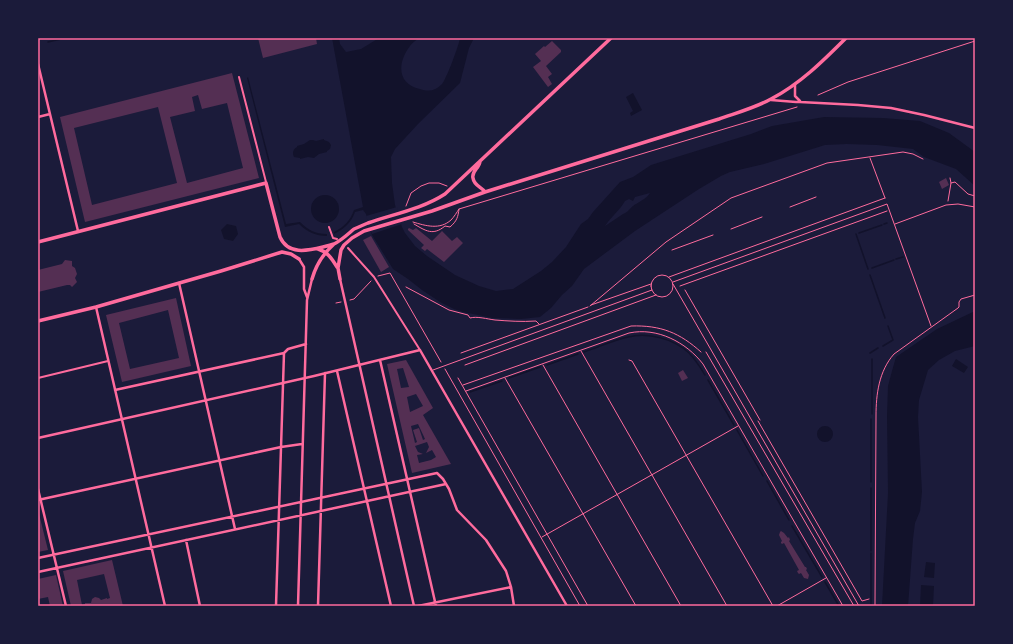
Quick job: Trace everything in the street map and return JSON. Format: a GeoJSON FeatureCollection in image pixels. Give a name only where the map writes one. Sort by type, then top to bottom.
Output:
{"type":"FeatureCollection","features":[{"type":"Feature","properties":{"kind":"main road"},"geometry":{"type":"LineString","coordinates":[[312,279],[317,265],[326,252],[338,240],[355,229],[368,223],[420,207],[438,199],[451,190],[611,38]]}},
{"type":"Feature","properties":{"kind":"main road"},"geometry":{"type":"LineString","coordinates":[[338,268],[344,245],[359,234],[370,229],[423,214],[485,192],[719,119],[770,100],[795,85],[825,59],[846,38]]}},
{"type":"Feature","properties":{"kind":"main road"},"geometry":{"type":"LineString","coordinates":[[480,161],[480,165],[472,175],[476,185],[485,192]]}},
{"type":"Feature","properties":{"kind":"main road"},"geometry":{"type":"LineString","coordinates":[[38,242],[266,183],[284,248],[282,252]]}},
{"type":"Feature","properties":{"kind":"main road"},"geometry":{"type":"LineString","coordinates":[[282,242],[290,248],[300,251],[334,244]]}},
{"type":"Feature","properties":{"kind":"main road"},"geometry":{"type":"LineString","coordinates":[[318,248],[326,252],[333,259],[338,268],[340,279]]}},
{"type":"Feature","properties":{"kind":"main road"},"geometry":{"type":"LineString","coordinates":[[38,321],[96,307],[282,252],[299,258]]}},
{"type":"Feature","properties":{"kind":"street"},"geometry":{"type":"LineString","coordinates":[[38,64],[78,232]]}},
{"type":"Feature","properties":{"kind":"street"},"geometry":{"type":"LineString","coordinates":[[240,77],[266,183]]}},
{"type":"Feature","properties":{"kind":"street"},"geometry":{"type":"LineString","coordinates":[[795,85],[795,96],[800,102]]}},
{"type":"Feature","properties":{"kind":"street"},"geometry":{"type":"LineString","coordinates":[[770,100],[891,108],[913,112],[975,128]]}},
{"type":"Feature","properties":{"kind":"street"},"geometry":{"type":"LineString","coordinates":[[38,117],[50,114]]}},
{"type":"Feature","properties":{"kind":"street"},"geometry":{"type":"LineString","coordinates":[[329,227],[333,238],[338,240]]}},
{"type":"Feature","properties":{"kind":"street"},"geometry":{"type":"LineString","coordinates":[[348,248],[374,277],[420,350],[567,606]]}},
{"type":"Feature","properties":{"kind":"street"},"geometry":{"type":"LineString","coordinates":[[299,258],[304,267],[304,289],[307,298]]}},
{"type":"Feature","properties":{"kind":"street"},"geometry":{"type":"LineString","coordinates":[[298,606],[307,298],[312,279]]}},
{"type":"Feature","properties":{"kind":"street"},"geometry":{"type":"LineString","coordinates":[[340,279],[414,606]]}},
{"type":"Feature","properties":{"kind":"street"},"geometry":{"type":"LineString","coordinates":[[179,283],[235,529]]}},
{"type":"Feature","properties":{"kind":"street"},"geometry":{"type":"LineString","coordinates":[[96,307],[165,606]]}},
{"type":"Feature","properties":{"kind":"street"},"geometry":{"type":"LineString","coordinates":[[115,390],[284,353],[288,349],[306,344]]}},
{"type":"Feature","properties":{"kind":"street"},"geometry":{"type":"LineString","coordinates":[[38,438],[337,371],[420,350]]}},
{"type":"Feature","properties":{"kind":"street"},"geometry":{"type":"LineString","coordinates":[[276,606],[284,353]]}},
{"type":"Feature","properties":{"kind":"street"},"geometry":{"type":"LineString","coordinates":[[380,360],[436,604]]}},
{"type":"Feature","properties":{"kind":"street"},"geometry":{"type":"LineString","coordinates":[[38,378],[108,361]]}},
{"type":"Feature","properties":{"kind":"street"},"geometry":{"type":"LineString","coordinates":[[337,371],[391,606]]}},
{"type":"Feature","properties":{"kind":"street"},"geometry":{"type":"LineString","coordinates":[[318,606],[325,373]]}},
{"type":"Feature","properties":{"kind":"street"},"geometry":{"type":"LineString","coordinates":[[39,500],[281,446],[302,444]]}},
{"type":"Feature","properties":{"kind":"street"},"geometry":{"type":"LineString","coordinates":[[38,558],[437,473],[446,484],[457,510],[486,540],[506,571],[511,587],[514,606]]}},
{"type":"Feature","properties":{"kind":"street"},"geometry":{"type":"LineString","coordinates":[[38,572],[446,484]]}},
{"type":"Feature","properties":{"kind":"street"},"geometry":{"type":"LineString","coordinates":[[38,489],[39,500],[66,606]]}},
{"type":"Feature","properties":{"kind":"street"},"geometry":{"type":"LineString","coordinates":[[186,540],[200,606]]}},
{"type":"Feature","properties":{"kind":"street"},"geometry":{"type":"LineString","coordinates":[[418,606],[436,604],[511,587]]}},
{"type":"Feature","properties":{"kind":"lane"},"geometry":{"type":"LineString","coordinates":[[673,283],[887,204],[931,327]]}},
{"type":"Feature","properties":{"kind":"lane"},"geometry":{"type":"LineString","coordinates":[[894,224],[947,205],[958,204],[975,207]]}},
{"type":"Feature","properties":{"kind":"lane"},"geometry":{"type":"LineString","coordinates":[[673,283],[672,290],[668,295],[661,297],[656,295],[652,290],[651,284],[655,278],[659,275],[669,277],[673,283],[860,606]]}},
{"type":"Feature","properties":{"kind":"lane"},"geometry":{"type":"LineString","coordinates":[[432,371],[652,290]]}},
{"type":"Feature","properties":{"kind":"lane"},"geometry":{"type":"LineString","coordinates":[[875,606],[876,416],[877,392],[881,377],[888,360],[894,354],[958,308],[961,299],[975,295]]}},
{"type":"Feature","properties":{"kind":"path"},"geometry":{"type":"LineString","coordinates":[[818,95],[848,82],[975,41]]}},
{"type":"Feature","properties":{"kind":"path"},"geometry":{"type":"LineString","coordinates":[[458,205],[459,209],[456,222],[450,227],[445,226],[441,230],[430,232],[412,222],[435,227],[451,220],[459,209],[797,107]]}},
{"type":"Feature","properties":{"kind":"path"},"geometry":{"type":"LineString","coordinates":[[590,306],[666,242],[726,201],[827,163],[903,152],[923,158]]}},
{"type":"Feature","properties":{"kind":"path"},"geometry":{"type":"LineString","coordinates":[[669,277],[885,198],[870,157]]}},
{"type":"Feature","properties":{"kind":"path"},"geometry":{"type":"LineString","coordinates":[[947,205],[951,183],[950,178]]}},
{"type":"Feature","properties":{"kind":"path"},"geometry":{"type":"LineString","coordinates":[[951,183],[955,182],[968,194],[975,196]]}},
{"type":"Feature","properties":{"kind":"path"},"geometry":{"type":"LineString","coordinates":[[406,206],[412,192],[421,186],[429,183],[439,183],[447,187]]}},
{"type":"Feature","properties":{"kind":"path"},"geometry":{"type":"LineString","coordinates":[[790,207],[816,197]]}},
{"type":"Feature","properties":{"kind":"path"},"geometry":{"type":"LineString","coordinates":[[680,286],[889,210]]}},
{"type":"Feature","properties":{"kind":"path"},"geometry":{"type":"LineString","coordinates":[[731,229],[762,217]]}},
{"type":"Feature","properties":{"kind":"path"},"geometry":{"type":"LineString","coordinates":[[672,250],[713,235]]}},
{"type":"Feature","properties":{"kind":"path"},"geometry":{"type":"LineString","coordinates":[[336,303],[354,298],[374,277],[390,273],[580,606]]}},
{"type":"Feature","properties":{"kind":"path"},"geometry":{"type":"LineString","coordinates":[[461,353],[651,284]]}},
{"type":"Feature","properties":{"kind":"path"},"geometry":{"type":"LineString","coordinates":[[406,287],[449,310],[468,315],[470,318],[473,317],[513,322],[536,320],[540,324]]}},
{"type":"Feature","properties":{"kind":"path"},"geometry":{"type":"LineString","coordinates":[[685,290],[760,420]]}},
{"type":"Feature","properties":{"kind":"path"},"geometry":{"type":"LineString","coordinates":[[465,365],[656,295]]}},
{"type":"Feature","properties":{"kind":"path"},"geometry":{"type":"LineString","coordinates":[[463,386],[631,326],[649,326],[671,332],[686,339],[701,352]]}},
{"type":"Feature","properties":{"kind":"path"},"geometry":{"type":"LineString","coordinates":[[466,392],[634,332],[650,332],[669,338],[682,345],[696,356],[702,364],[843,606]]}},
{"type":"Feature","properties":{"kind":"path"},"geometry":{"type":"LineString","coordinates":[[580,351],[727,606]]}},
{"type":"Feature","properties":{"kind":"path"},"geometry":{"type":"LineString","coordinates":[[706,352],[854,606]]}},
{"type":"Feature","properties":{"kind":"path"},"geometry":{"type":"LineString","coordinates":[[629,360],[632,361],[773,606]]}},
{"type":"Feature","properties":{"kind":"path"},"geometry":{"type":"LineString","coordinates":[[543,364],[682,606]]}},
{"type":"Feature","properties":{"kind":"path"},"geometry":{"type":"LineString","coordinates":[[458,378],[588,606]]}},
{"type":"Feature","properties":{"kind":"path"},"geometry":{"type":"LineString","coordinates":[[504,378],[636,606]]}},
{"type":"Feature","properties":{"kind":"path"},"geometry":{"type":"LineString","coordinates":[[758,421],[862,601],[869,599]]}},
{"type":"Feature","properties":{"kind":"path"},"geometry":{"type":"LineString","coordinates":[[541,538],[738,426]]}},
{"type":"Feature","properties":{"kind":"path"},"geometry":{"type":"LineString","coordinates":[[777,606],[827,578]]}},
{"type":"Feature","properties":{"kind":"shaded area"},"geometry":{"type":"Polygon","coordinates":[[[332,38],[339,38],[340,44],[346,52],[361,49],[379,38],[419,38],[412,44],[403,59],[401,66],[403,78],[412,86],[429,91],[437,88],[444,81],[460,38],[474,38],[469,48],[460,83],[395,149],[391,157],[392,183],[395,205],[402,227],[415,246],[455,275],[479,286],[496,291],[513,289],[552,262],[566,247],[581,224],[588,219],[620,182],[633,177],[651,165],[772,126],[824,117],[883,118],[920,121],[949,133],[975,152],[975,186],[956,169],[924,157],[913,149],[877,145],[825,145],[764,164],[730,172],[699,189],[635,231],[584,269],[572,286],[540,317],[521,319],[493,318],[463,312],[440,302],[422,290],[393,269],[372,235],[366,214],[363,210],[355,212],[347,225],[334,234],[334,232],[341,228],[351,217],[354,210],[363,207],[332,38]],[[650,193],[635,197],[633,201],[629,199],[625,201],[605,226],[627,212],[650,193]]]}},
{"type":"Feature","properties":{"kind":"shaded area"},"geometry":{"type":"Polygon","coordinates":[[[248,77],[286,224],[300,222],[312,231],[327,234],[327,236],[312,233],[299,224],[285,227],[247,78],[248,77]]]}},
{"type":"Feature","properties":{"kind":"shaded area"},"geometry":{"type":"Polygon","coordinates":[[[633,93],[642,110],[631,116],[630,113],[633,111],[626,97],[633,93]]]}},
{"type":"Feature","properties":{"kind":"shaded area"},"geometry":{"type":"Polygon","coordinates":[[[324,139],[331,145],[327,152],[319,154],[314,158],[308,157],[300,159],[294,157],[293,151],[297,146],[310,140],[316,141],[324,139]]]}},
{"type":"Feature","properties":{"kind":"shaded area"},"geometry":{"type":"Polygon","coordinates":[[[325,195],[335,199],[339,209],[335,219],[325,223],[315,219],[311,209],[315,199],[325,195]]]}},
{"type":"Feature","properties":{"kind":"shaded area"},"geometry":{"type":"Polygon","coordinates":[[[227,224],[236,226],[238,234],[233,241],[224,239],[221,230],[227,224]]]}},
{"type":"Feature","properties":{"kind":"shaded area"},"geometry":{"type":"Polygon","coordinates":[[[975,311],[975,346],[955,351],[939,360],[928,370],[919,400],[918,417],[922,492],[920,511],[915,523],[913,539],[908,606],[882,606],[888,493],[888,386],[896,357],[937,329],[975,311]]]}},
{"type":"Feature","properties":{"kind":"shaded area"},"geometry":{"type":"Polygon","coordinates":[[[956,359],[968,367],[964,373],[952,366],[956,359]]]}},
{"type":"Feature","properties":{"kind":"shaded area"},"geometry":{"type":"Polygon","coordinates":[[[825,426],[831,428],[833,434],[831,440],[825,442],[819,440],[817,434],[819,428],[825,426]]]}},
{"type":"Feature","properties":{"kind":"shaded area"},"geometry":{"type":"Polygon","coordinates":[[[926,562],[935,563],[934,578],[924,577],[926,562]]]}},
{"type":"Feature","properties":{"kind":"shaded area"},"geometry":{"type":"Polygon","coordinates":[[[921,585],[934,586],[933,606],[920,606],[921,585]]]}},
{"type":"Feature","properties":{"kind":"pier"},"geometry":{"type":"Polygon","coordinates":[[[397,207],[402,224],[372,234],[366,216],[397,207]]]}},
{"type":"Feature","properties":{"kind":"building"},"geometry":{"type":"Polygon","coordinates":[[[258,38],[316,38],[317,44],[263,58],[258,38]]]}},
{"type":"Feature","properties":{"kind":"building"},"geometry":{"type":"Polygon","coordinates":[[[552,41],[561,50],[561,52],[546,66],[552,74],[548,77],[552,84],[548,87],[533,67],[541,61],[535,54],[552,41]]]}},
{"type":"Feature","properties":{"kind":"building"},"geometry":{"type":"Polygon","coordinates":[[[232,73],[259,178],[85,222],[60,117],[232,73]],[[198,95],[192,97],[195,111],[170,117],[187,183],[243,168],[227,103],[202,109],[198,95]],[[158,107],[74,128],[92,205],[177,183],[158,107]]]}},
{"type":"Feature","properties":{"kind":"building"},"geometry":{"type":"Polygon","coordinates":[[[946,178],[949,185],[942,189],[939,182],[946,178]]]}},
{"type":"Feature","properties":{"kind":"building"},"geometry":{"type":"Polygon","coordinates":[[[409,228],[413,230],[416,228],[432,241],[442,231],[452,241],[457,237],[463,243],[444,262],[427,249],[425,251],[421,248],[424,245],[408,230],[409,228]]]}},
{"type":"Feature","properties":{"kind":"building"},"geometry":{"type":"Polygon","coordinates":[[[371,236],[389,267],[381,272],[363,240],[371,236]]]}},
{"type":"Feature","properties":{"kind":"building"},"geometry":{"type":"Polygon","coordinates":[[[65,260],[72,261],[72,266],[75,268],[77,274],[75,278],[77,282],[72,287],[67,285],[38,292],[38,270],[62,264],[65,260]]]}},
{"type":"Feature","properties":{"kind":"building"},"geometry":{"type":"Polygon","coordinates":[[[176,298],[191,366],[122,382],[106,315],[176,298]],[[168,310],[119,323],[130,369],[179,358],[168,310]]]}},
{"type":"Feature","properties":{"kind":"building"},"geometry":{"type":"Polygon","coordinates":[[[406,360],[433,408],[423,415],[451,464],[412,473],[387,364],[406,360]],[[403,368],[397,369],[401,388],[409,387],[403,368]],[[416,394],[407,397],[410,412],[423,406],[416,394]],[[418,424],[411,426],[415,443],[417,442],[413,430],[419,428],[423,440],[425,439],[418,424]],[[427,442],[415,446],[418,452],[423,454],[417,455],[419,463],[436,457],[432,450],[426,453],[429,447],[427,442]]]}},
{"type":"Feature","properties":{"kind":"building"},"geometry":{"type":"Polygon","coordinates":[[[683,370],[688,378],[682,381],[678,373],[683,370]]]}},
{"type":"Feature","properties":{"kind":"building"},"geometry":{"type":"Polygon","coordinates":[[[38,510],[48,550],[38,552],[38,510]]]}},
{"type":"Feature","properties":{"kind":"building"},"geometry":{"type":"Polygon","coordinates":[[[781,531],[788,538],[789,537],[789,541],[806,567],[809,575],[808,579],[804,578],[801,573],[798,573],[797,571],[799,570],[784,543],[781,543],[782,541],[779,535],[781,531]]]}},
{"type":"Feature","properties":{"kind":"building"},"geometry":{"type":"Polygon","coordinates":[[[112,560],[123,606],[71,606],[63,571],[112,560]],[[104,574],[77,580],[82,605],[85,603],[91,603],[92,599],[95,597],[101,600],[110,598],[104,574]]]}},
{"type":"Feature","properties":{"kind":"building"},"geometry":{"type":"Polygon","coordinates":[[[56,575],[63,606],[50,606],[48,597],[38,599],[38,579],[56,575]]]}},
{"type":"Feature","properties":{"kind":"waterway"},"geometry":{"type":"LineString","coordinates":[[48,42],[65,38]]}},
{"type":"Feature","properties":{"kind":"waterway"},"geometry":{"type":"LineString","coordinates":[[859,233],[882,225]]}},
{"type":"Feature","properties":{"kind":"waterway"},"geometry":{"type":"LineString","coordinates":[[856,234],[868,269]]}},
{"type":"Feature","properties":{"kind":"waterway"},"geometry":{"type":"LineString","coordinates":[[896,259],[903,257]]}},
{"type":"Feature","properties":{"kind":"waterway"},"geometry":{"type":"LineString","coordinates":[[872,268],[894,260]]}},
{"type":"Feature","properties":{"kind":"waterway"},"geometry":{"type":"LineString","coordinates":[[870,275],[885,318]]}},
{"type":"Feature","properties":{"kind":"waterway"},"geometry":{"type":"LineString","coordinates":[[883,346],[893,340],[888,326]]}},
{"type":"Feature","properties":{"kind":"waterway"},"geometry":{"type":"LineString","coordinates":[[584,352],[628,337],[644,335],[653,336],[669,340],[683,348],[694,358],[705,375]]}},
{"type":"Feature","properties":{"kind":"waterway"},"geometry":{"type":"LineString","coordinates":[[870,353],[878,348]]}},
{"type":"Feature","properties":{"kind":"waterway"},"geometry":{"type":"LineString","coordinates":[[547,365],[578,354]]}},
{"type":"Feature","properties":{"kind":"waterway"},"geometry":{"type":"LineString","coordinates":[[872,359],[872,414]]}},
{"type":"Feature","properties":{"kind":"waterway"},"geometry":{"type":"LineString","coordinates":[[509,378],[540,367]]}},
{"type":"Feature","properties":{"kind":"waterway"},"geometry":{"type":"LineString","coordinates":[[708,380],[734,425]]}},
{"type":"Feature","properties":{"kind":"waterway"},"geometry":{"type":"LineString","coordinates":[[470,392],[502,381]]}},
{"type":"Feature","properties":{"kind":"waterway"},"geometry":{"type":"LineString","coordinates":[[871,419],[871,482]]}},
{"type":"Feature","properties":{"kind":"waterway"},"geometry":{"type":"LineString","coordinates":[[737,430],[763,476]]}},
{"type":"Feature","properties":{"kind":"waterway"},"geometry":{"type":"LineString","coordinates":[[767,481],[789,520]]}},
{"type":"Feature","properties":{"kind":"waterway"},"geometry":{"type":"LineString","coordinates":[[871,488],[871,551]]}},
{"type":"Feature","properties":{"kind":"waterway"},"geometry":{"type":"LineString","coordinates":[[792,526],[822,577]]}},
{"type":"Feature","properties":{"kind":"waterway"},"geometry":{"type":"LineString","coordinates":[[871,553],[871,606]]}},
{"type":"Feature","properties":{"kind":"waterway"},"geometry":{"type":"LineString","coordinates":[[825,582],[839,606]]}}]}
